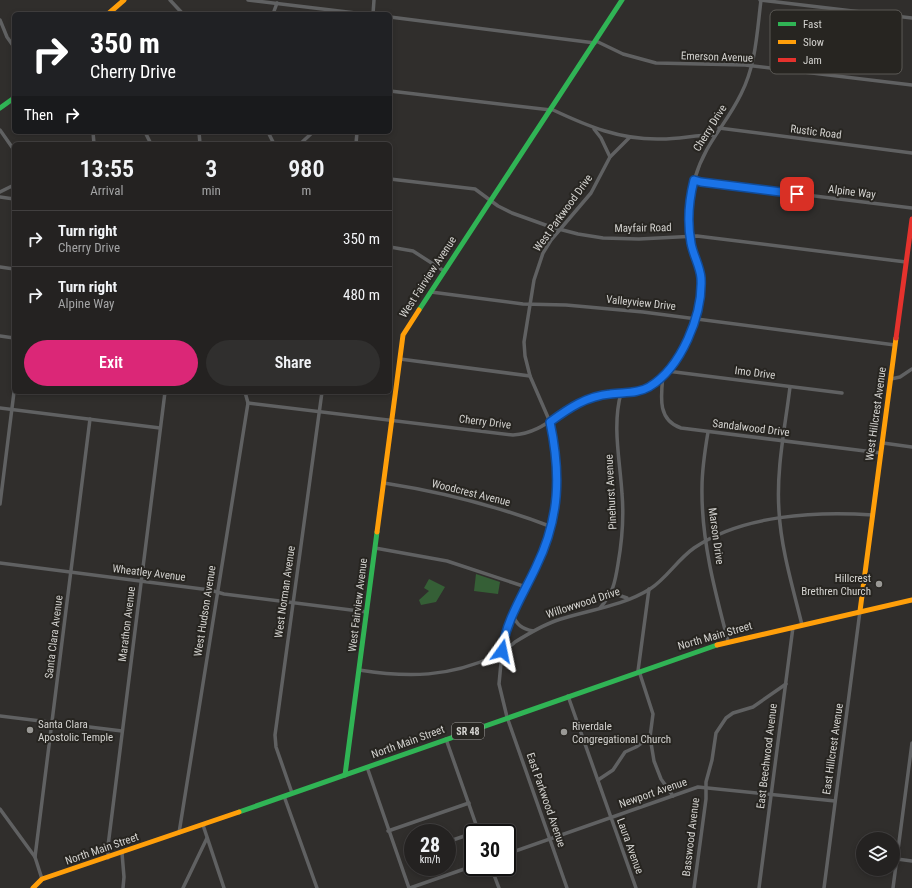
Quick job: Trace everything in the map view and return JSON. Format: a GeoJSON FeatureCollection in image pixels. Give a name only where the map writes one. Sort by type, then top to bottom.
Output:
{"type":"FeatureCollection","features":[{"type":"Feature","properties":{"kind":"street"},"geometry":{"type":"LineString","coordinates":[[110,12],[124,0]]}},
{"type":"Feature","properties":{"kind":"street"},"geometry":{"type":"LineString","coordinates":[[170,0],[181,12]]}},
{"type":"Feature","properties":{"kind":"street"},"geometry":{"type":"LineString","coordinates":[[248,0],[348,12]]}},
{"type":"Feature","properties":{"kind":"street"},"geometry":{"type":"LineString","coordinates":[[373,12],[374,0]]}},
{"type":"Feature","properties":{"kind":"street","name":"West Fairview Avenue"},"geometry":{"type":"LineString","coordinates":[[345,775],[400,359],[405,331],[622,0]]}},
{"type":"Feature","properties":{"kind":"street"},"geometry":{"type":"LineString","coordinates":[[761,0],[845,10]]}},
{"type":"Feature","properties":{"kind":"street","name":"Cherry Drive"},"geometry":{"type":"LineString","coordinates":[[248,403],[513,435],[536,431],[582,401],[598,396],[642,390],[654,383],[663,375],[680,353],[696,319],[701,278],[690,236],[689,208],[694,180],[713,135],[741,95],[752,66],[761,0]]}},
{"type":"Feature","properties":{"kind":"street"},"geometry":{"type":"LineString","coordinates":[[274,12],[277,3]]}},
{"type":"Feature","properties":{"kind":"street","name":"Emerson Avenue"},"geometry":{"type":"LineString","coordinates":[[392,17],[595,42],[623,54],[656,63],[752,66],[770,68]]}},
{"type":"Feature","properties":{"kind":"street"},"geometry":{"type":"LineString","coordinates":[[902,17],[912,18]]}},
{"type":"Feature","properties":{"kind":"street"},"geometry":{"type":"LineString","coordinates":[[0,20],[7,37],[12,44]]}},
{"type":"Feature","properties":{"kind":"street","name":"Emerson Avenue"},"geometry":{"type":"LineString","coordinates":[[819,74],[912,85]]}},
{"type":"Feature","properties":{"kind":"street"},"geometry":{"type":"LineString","coordinates":[[392,91],[551,109],[594,129],[630,137],[660,139],[713,135]]}},
{"type":"Feature","properties":{"kind":"street"},"geometry":{"type":"LineString","coordinates":[[0,108],[12,99]]}},
{"type":"Feature","properties":{"kind":"street","name":"Rustic Road"},"geometry":{"type":"LineString","coordinates":[[719,128],[912,153]]}},
{"type":"Feature","properties":{"kind":"street"},"geometry":{"type":"LineString","coordinates":[[594,129],[601,138],[610,157]]}},
{"type":"Feature","properties":{"kind":"street"},"geometry":{"type":"LineString","coordinates":[[0,130],[12,147]]}},
{"type":"Feature","properties":{"kind":"street"},"geometry":{"type":"LineString","coordinates":[[302,142],[311,134]]}},
{"type":"Feature","properties":{"kind":"street","name":"West Parkwood Drive"},"geometry":{"type":"LineString","coordinates":[[507,717],[499,684],[502,651],[512,614],[543,554],[552,527],[556,507],[558,476],[555,443],[550,422],[530,376],[525,356],[524,342],[538,264],[543,253],[591,193],[610,157],[630,137]]}},
{"type":"Feature","properties":{"kind":"street","name":"Mayfair Road"},"geometry":{"type":"LineString","coordinates":[[392,179],[473,189],[512,213],[561,230],[612,238],[639,239],[690,236],[906,262]]}},
{"type":"Feature","properties":{"kind":"street","name":"Alpine Way"},"geometry":{"type":"LineString","coordinates":[[694,180],[912,208]]}},
{"type":"Feature","properties":{"kind":"street"},"geometry":{"type":"LineString","coordinates":[[0,192],[12,186]]}},
{"type":"Feature","properties":{"kind":"street"},"geometry":{"type":"LineString","coordinates":[[0,197],[12,199]]}},
{"type":"Feature","properties":{"kind":"street","name":"West Hillcrest Avenue"},"geometry":{"type":"LineString","coordinates":[[860,611],[906,262],[910,249],[912,219]]}},
{"type":"Feature","properties":{"kind":"street"},"geometry":{"type":"LineString","coordinates":[[392,247],[413,252],[444,271]]}},
{"type":"Feature","properties":{"kind":"street"},"geometry":{"type":"LineString","coordinates":[[0,267],[12,269]]}},
{"type":"Feature","properties":{"kind":"street","name":"Valleyview Drive"},"geometry":{"type":"LineString","coordinates":[[430,292],[530,304],[608,308],[896,345]]}},
{"type":"Feature","properties":{"kind":"street"},"geometry":{"type":"LineString","coordinates":[[0,336],[12,338]]}},
{"type":"Feature","properties":{"kind":"street"},"geometry":{"type":"LineString","coordinates":[[400,359],[530,376]]}},
{"type":"Feature","properties":{"kind":"street"},"geometry":{"type":"LineString","coordinates":[[891,378],[900,377],[912,369]]}},
{"type":"Feature","properties":{"kind":"street","name":"Imo Drive"},"geometry":{"type":"LineString","coordinates":[[666,371],[842,393]]}},
{"type":"Feature","properties":{"kind":"street","name":"Sandalwood Drive"},"geometry":{"type":"LineString","coordinates":[[663,375],[661,405],[666,419],[681,428],[881,453]]}},
{"type":"Feature","properties":{"kind":"street"},"geometry":{"type":"LineString","coordinates":[[790,387],[779,477],[780,518],[802,625]]}},
{"type":"Feature","properties":{"kind":"street","name":"Pinehurst Avenue"},"geometry":{"type":"LineString","coordinates":[[599,608],[613,589],[619,558],[623,522],[617,431],[618,404],[621,393]]}},
{"type":"Feature","properties":{"kind":"street"},"geometry":{"type":"LineString","coordinates":[[0,504],[14,394]]}},
{"type":"Feature","properties":{"kind":"street","name":"Marathon Avenue"},"geometry":{"type":"LineString","coordinates":[[108,858],[108,846],[122,731],[165,394]]}},
{"type":"Feature","properties":{"kind":"street","name":"West Hudson Avenue"},"geometry":{"type":"LineString","coordinates":[[179,833],[248,403],[246,394]]}},
{"type":"Feature","properties":{"kind":"street","name":"West Norman Avenue"},"geometry":{"type":"LineString","coordinates":[[292,793],[275,740],[292,602],[322,394]]}},
{"type":"Feature","properties":{"kind":"street"},"geometry":{"type":"LineString","coordinates":[[0,408],[160,428]]}},
{"type":"Feature","properties":{"kind":"street","name":"Santa Clara Avenue"},"geometry":{"type":"LineString","coordinates":[[35,857],[90,419]]}},
{"type":"Feature","properties":{"kind":"street","name":"Marson Drive"},"geometry":{"type":"LineString","coordinates":[[708,432],[702,488],[706,541],[728,641]]}},
{"type":"Feature","properties":{"kind":"street"},"geometry":{"type":"LineString","coordinates":[[883,443],[912,447]]}},
{"type":"Feature","properties":{"kind":"street","name":"Woodcrest Avenue"},"geometry":{"type":"LineString","coordinates":[[384,483],[468,499],[505,510],[552,527]]}},
{"type":"Feature","properties":{"kind":"street","name":"Willowwood Drive"},"geometry":{"type":"LineString","coordinates":[[359,670],[409,675],[435,674],[468,667],[502,651],[533,631],[556,621],[599,608],[649,589],[664,578],[687,554],[706,541],[741,528],[780,518],[835,514],[873,515]]}},
{"type":"Feature","properties":{"kind":"street"},"geometry":{"type":"LineString","coordinates":[[375,548],[447,562],[526,587]]}},
{"type":"Feature","properties":{"kind":"street","name":"Wheatley Avenue"},"geometry":{"type":"LineString","coordinates":[[0,563],[367,612]]}},
{"type":"Feature","properties":{"kind":"street"},"geometry":{"type":"LineString","coordinates":[[613,589],[618,595],[628,598]]}},
{"type":"Feature","properties":{"kind":"street"},"geometry":{"type":"LineString","coordinates":[[649,589],[639,671],[653,714],[650,737],[657,771],[673,796]]}},
{"type":"Feature","properties":{"kind":"street","name":"North Main Street"},"geometry":{"type":"LineString","coordinates":[[32,888],[42,879],[108,858],[507,717],[728,641],[912,600]]}},
{"type":"Feature","properties":{"kind":"street","name":"East Hillcrest Avenue"},"geometry":{"type":"LineString","coordinates":[[824,888],[860,611]]}},
{"type":"Feature","properties":{"kind":"street"},"geometry":{"type":"LineString","coordinates":[[512,614],[519,625],[524,629],[533,631]]}},
{"type":"Feature","properties":{"kind":"street","name":"East Beechwood Avenue"},"geometry":{"type":"LineString","coordinates":[[759,888],[793,627]]}},
{"type":"Feature","properties":{"kind":"street","name":"Basswood Avenue"},"geometry":{"type":"LineString","coordinates":[[694,888],[706,788],[716,733],[722,722],[733,713],[754,707],[786,684]]}},
{"type":"Feature","properties":{"kind":"street","name":"Laura Avenue"},"geometry":{"type":"LineString","coordinates":[[568,696],[636,888]]}},
{"type":"Feature","properties":{"kind":"street"},"geometry":{"type":"LineString","coordinates":[[0,716],[122,731]]}},
{"type":"Feature","properties":{"kind":"street","name":"East Parkwood Avenue"},"geometry":{"type":"LineString","coordinates":[[507,717],[567,888]]}},
{"type":"Feature","properties":{"kind":"street"},"geometry":{"type":"LineString","coordinates":[[598,780],[613,770],[625,752],[650,737]]}},
{"type":"Feature","properties":{"kind":"street"},"geometry":{"type":"LineString","coordinates":[[446,739],[476,824]]}},
{"type":"Feature","properties":{"kind":"street"},"geometry":{"type":"LineString","coordinates":[[900,836],[912,743]]}},
{"type":"Feature","properties":{"kind":"street"},"geometry":{"type":"LineString","coordinates":[[367,767],[409,888],[464,869]]}},
{"type":"Feature","properties":{"kind":"street","name":"Newport Avenue"},"geometry":{"type":"LineString","coordinates":[[516,851],[698,787],[835,801]]}},
{"type":"Feature","properties":{"kind":"street"},"geometry":{"type":"LineString","coordinates":[[284,796],[317,888]]}},
{"type":"Feature","properties":{"kind":"street"},"geometry":{"type":"LineString","coordinates":[[388,830],[469,803]]}},
{"type":"Feature","properties":{"kind":"street"},"geometry":{"type":"LineString","coordinates":[[0,809],[35,857],[42,879]]}},
{"type":"Feature","properties":{"kind":"street"},"geometry":{"type":"LineString","coordinates":[[203,825],[224,888]]}},
{"type":"Feature","properties":{"kind":"street"},"geometry":{"type":"LineString","coordinates":[[183,888],[207,838]]}},
{"type":"Feature","properties":{"kind":"street"},"geometry":{"type":"LineString","coordinates":[[122,853],[124,877],[123,888]]}},
{"type":"Feature","properties":{"kind":"street"},"geometry":{"type":"LineString","coordinates":[[900,860],[912,862]]}},
{"type":"Feature","properties":{"kind":"street"},"geometry":{"type":"LineString","coordinates":[[494,876],[499,888]]}},
{"type":"Feature","properties":{"kind":"street"},"geometry":{"type":"LineString","coordinates":[[893,888],[895,876]]}},
{"type":"Feature","properties":{"kind":"green space"},"geometry":{"type":"Polygon","coordinates":[[[476,574],[500,582],[498,594],[474,591],[476,574]]]}},
{"type":"Feature","properties":{"kind":"green space"},"geometry":{"type":"Polygon","coordinates":[[[429,579],[445,587],[436,602],[421,605],[419,600],[429,591],[424,588],[429,579]]]}},
{"type":"Feature","properties":{"kind":"traffic: fast"},"geometry":{"type":"LineString","coordinates":[[419,310],[622,0]]}},
{"type":"Feature","properties":{"kind":"traffic: fast"},"geometry":{"type":"LineString","coordinates":[[0,108],[12,99]]}},
{"type":"Feature","properties":{"kind":"traffic: fast"},"geometry":{"type":"LineString","coordinates":[[345,775],[377,532]]}},
{"type":"Feature","properties":{"kind":"traffic: fast"},"geometry":{"type":"LineString","coordinates":[[239,812],[717,645]]}},
{"type":"Feature","properties":{"kind":"traffic: slow"},"geometry":{"type":"LineString","coordinates":[[110,12],[124,0]]}},
{"type":"Feature","properties":{"kind":"traffic: slow"},"geometry":{"type":"LineString","coordinates":[[377,532],[403,335],[419,310]]}},
{"type":"Feature","properties":{"kind":"traffic: slow"},"geometry":{"type":"LineString","coordinates":[[860,611],[896,338]]}},
{"type":"Feature","properties":{"kind":"traffic: slow"},"geometry":{"type":"LineString","coordinates":[[717,645],[912,600]]}},
{"type":"Feature","properties":{"kind":"traffic: slow"},"geometry":{"type":"LineString","coordinates":[[33,888],[42,879],[239,812]]}},
{"type":"Feature","properties":{"kind":"traffic: jam"},"geometry":{"type":"LineString","coordinates":[[896,338],[912,219]]}},
{"type":"Feature","properties":{"kind":"place","name":"Hillcrest Brethren Church"},"geometry":{"type":"Point","coordinates":[879,584]}},
{"type":"Feature","properties":{"kind":"place","name":"Santa Clara Apostolic Temple"},"geometry":{"type":"Point","coordinates":[30,730]}},
{"type":"Feature","properties":{"kind":"place","name":"Riverdale Congregational Church"},"geometry":{"type":"Point","coordinates":[564,732]}},
{"type":"Feature","properties":{"kind":"route"},"geometry":{"type":"LineString","coordinates":[[502,651],[503,642],[514,609],[543,554],[552,527],[556,507],[558,470],[555,443],[550,422],[572,406],[590,398],[610,394],[637,392],[648,388],[672,365],[693,328],[696,319],[701,283],[700,271],[691,244],[689,227],[690,201],[694,180],[797,194]]}}]}
